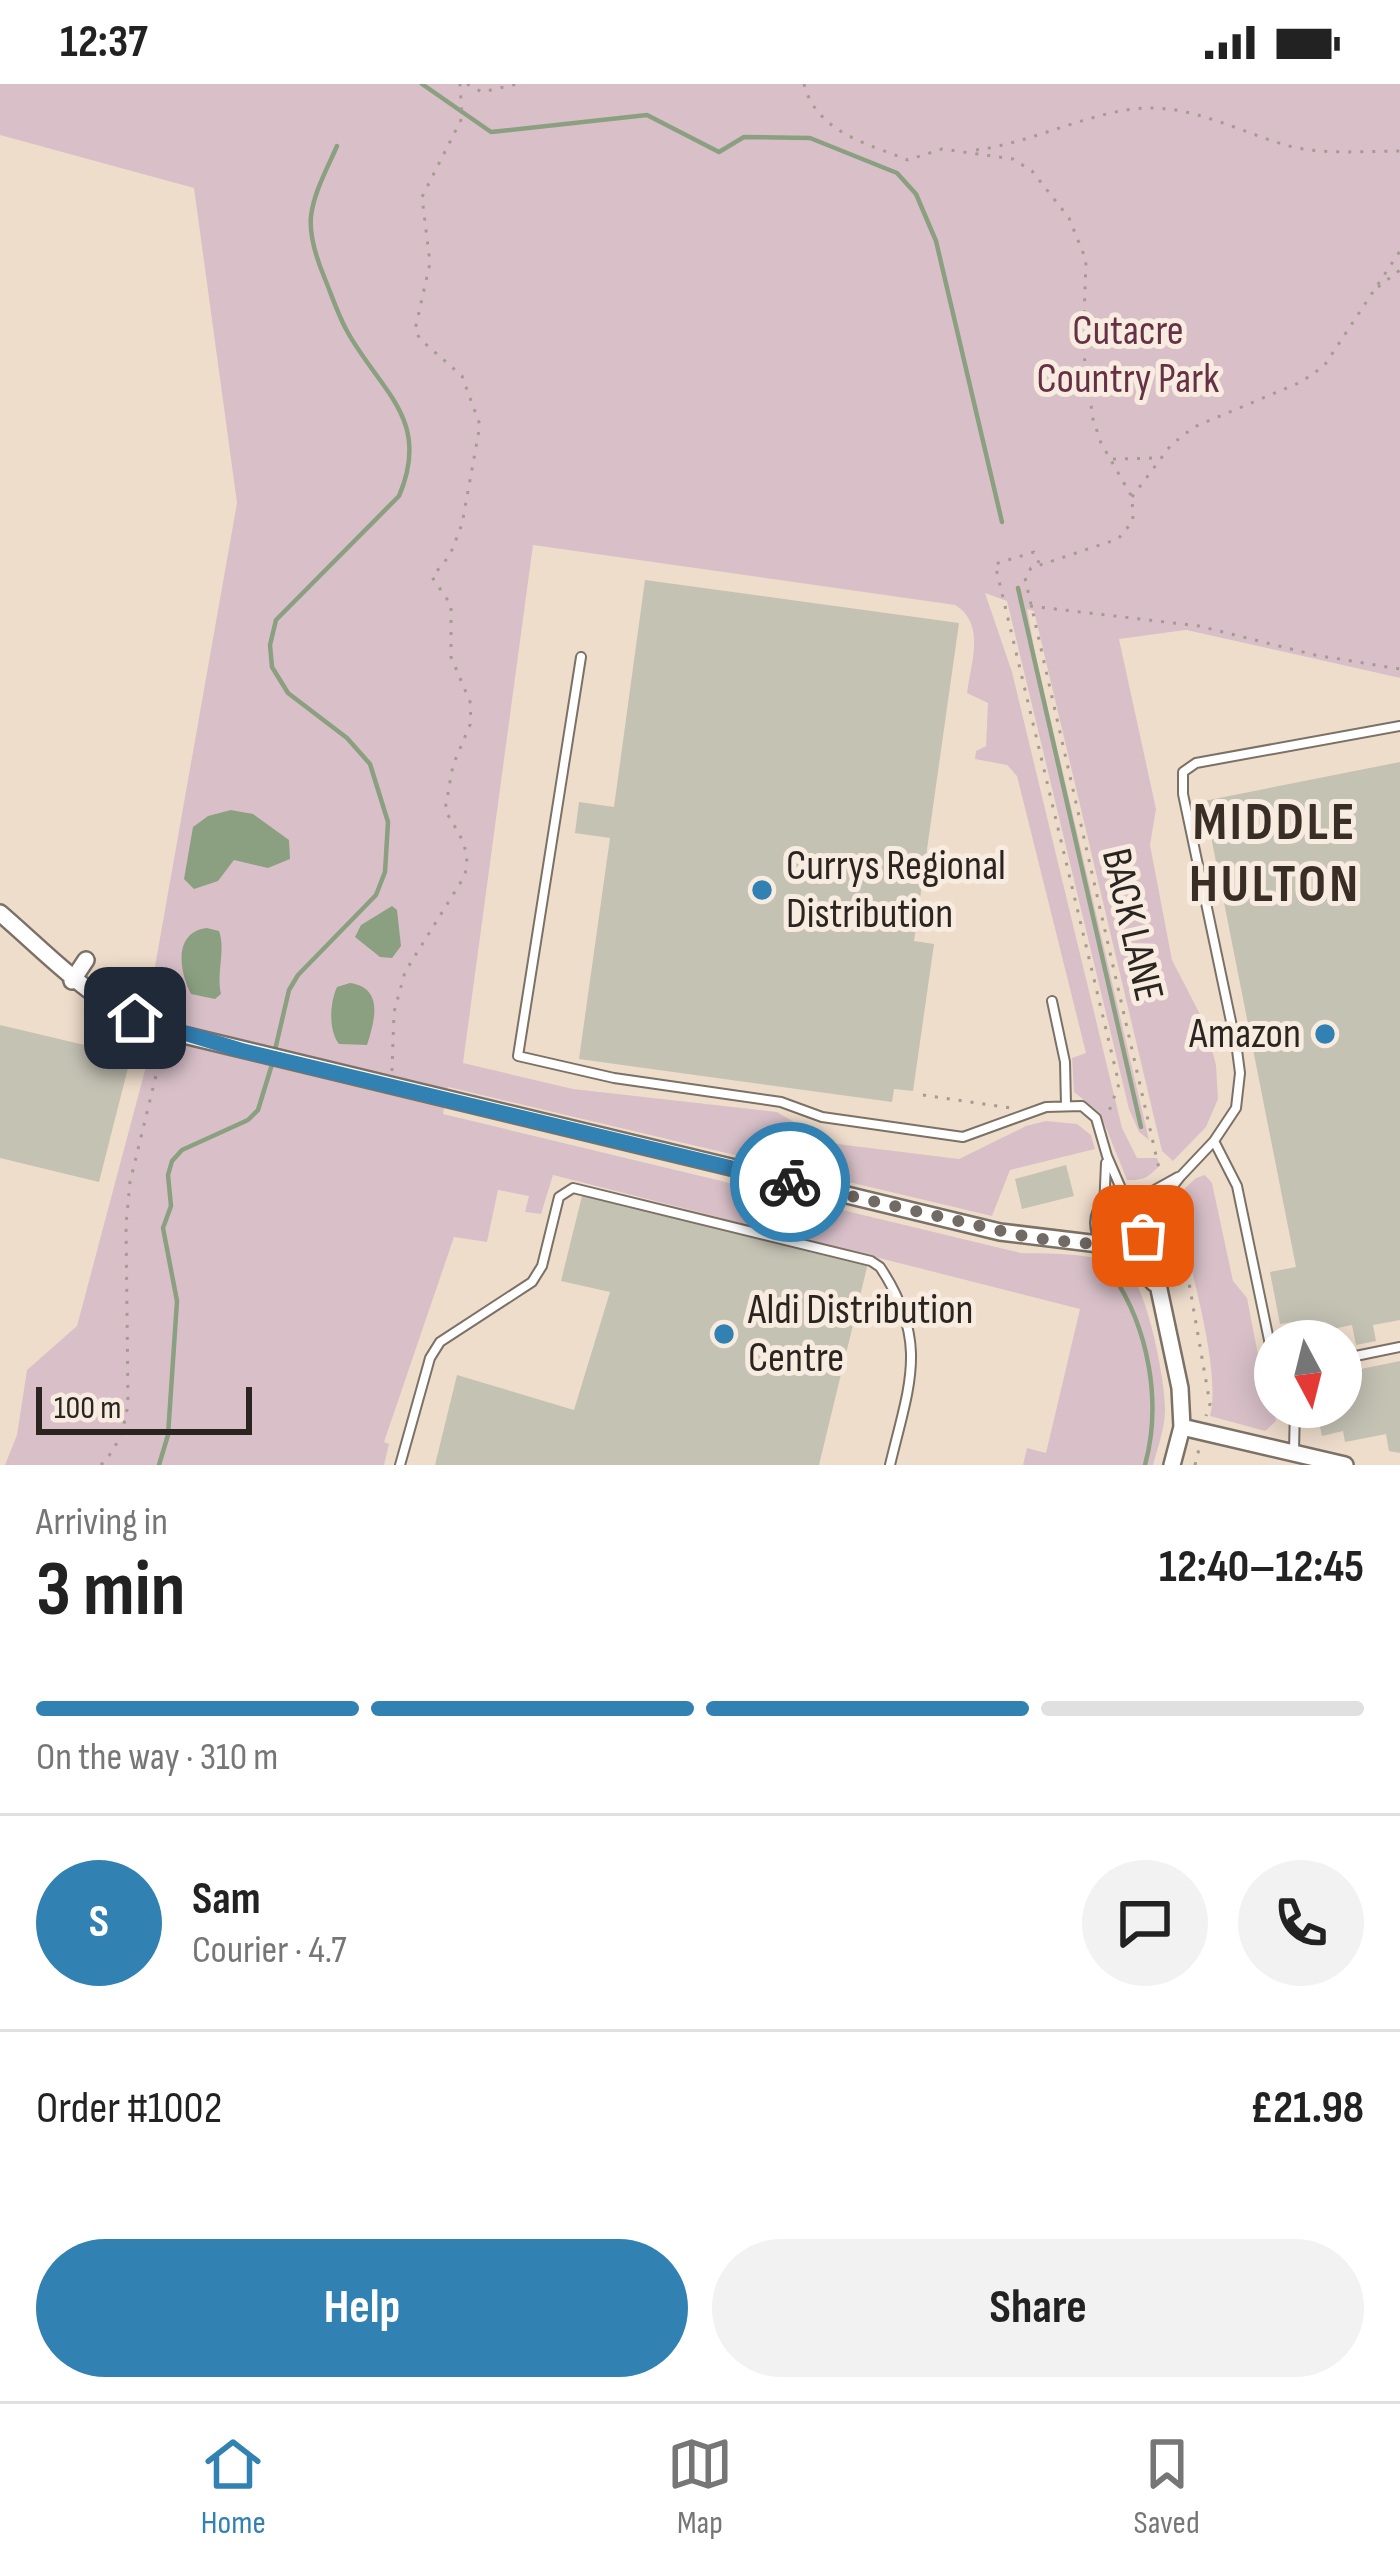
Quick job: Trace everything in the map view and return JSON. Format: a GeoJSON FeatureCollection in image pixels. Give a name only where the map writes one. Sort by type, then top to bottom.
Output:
{"type":"FeatureCollection","features":[{"type":"Feature","properties":{"kind":"street"},"geometry":{"type":"LineString","coordinates":[[0,913],[72,981],[103,1003],[150,1025],[240,1050],[1000,1232],[1119,1247],[1138,1242],[1146,1224]]}},
{"type":"Feature","properties":{"kind":"street"},"geometry":{"type":"LineString","coordinates":[[72,981],[86,960]]}},
{"type":"Feature","properties":{"kind":"street"},"geometry":{"type":"LineString","coordinates":[[1061,1240],[1088,1227],[1113,1202],[1130,1201],[1146,1224],[1177,1363],[1182,1427],[1172,1465]]}},
{"type":"Feature","properties":{"kind":"street"},"geometry":{"type":"LineString","coordinates":[[1102,1212],[1103,1237],[1156,1285]]}},
{"type":"Feature","properties":{"kind":"street"},"geometry":{"type":"LineString","coordinates":[[1182,1427],[1345,1465]]}},
{"type":"Feature","properties":{"kind":"lane"},"geometry":{"type":"LineString","coordinates":[[581,657],[518,1056],[614,1078],[781,1102],[822,1117],[963,1137],[1046,1107],[1082,1106],[1096,1118],[1107,1156],[1130,1201],[1170,1186]]}},
{"type":"Feature","properties":{"kind":"lane"},"geometry":{"type":"LineString","coordinates":[[1146,1224],[1170,1186],[1214,1141],[1236,1108],[1240,1073],[1183,794],[1183,772],[1196,763],[1400,726]]}},
{"type":"Feature","properties":{"kind":"lane"},"geometry":{"type":"LineString","coordinates":[[1052,1001],[1065,1062],[1066,1105]]}},
{"type":"Feature","properties":{"kind":"lane"},"geometry":{"type":"LineString","coordinates":[[1214,1141],[1237,1186],[1265,1320]]}},
{"type":"Feature","properties":{"kind":"lane"},"geometry":{"type":"LineString","coordinates":[[1102,1212],[1107,1156]]}},
{"type":"Feature","properties":{"kind":"lane"},"geometry":{"type":"LineString","coordinates":[[400,1465],[430,1358],[440,1342],[532,1282],[542,1266],[560,1197],[573,1188],[880,1267],[910,1329],[914,1348],[890,1465]]}},
{"type":"Feature","properties":{"kind":"lane"},"geometry":{"type":"LineString","coordinates":[[1362,1355],[1400,1347]]}},
{"type":"Feature","properties":{"kind":"lane"},"geometry":{"type":"LineString","coordinates":[[1294,1452],[1295,1428]]}},
{"type":"Feature","properties":{"kind":"path"},"geometry":{"type":"LineString","coordinates":[[392,1077],[394,1012],[405,972],[469,862],[466,846],[445,810],[453,765],[470,725],[471,704],[451,657],[451,605],[432,577],[463,524],[480,425],[461,376],[419,339],[414,320],[430,263],[422,197],[462,118],[460,84]]}},
{"type":"Feature","properties":{"kind":"path"},"geometry":{"type":"LineString","coordinates":[[467,84],[482,92],[517,84]]}},
{"type":"Feature","properties":{"kind":"path"},"geometry":{"type":"LineString","coordinates":[[804,84],[806,94],[834,130],[908,160],[929,151],[1013,159],[1032,171],[1069,218],[1086,260],[1083,348],[1093,419],[1132,497],[1132,520],[1118,539],[1025,574],[1030,606],[1199,626],[1315,655],[1400,669]]}},
{"type":"Feature","properties":{"kind":"path"},"geometry":{"type":"LineString","coordinates":[[966,152],[1148,108],[1173,109],[1294,148],[1400,151]]}},
{"type":"Feature","properties":{"kind":"path"},"geometry":{"type":"LineString","coordinates":[[1132,497],[1159,458],[1194,427],[1301,382],[1324,366],[1400,251]]}},
{"type":"Feature","properties":{"kind":"path"},"geometry":{"type":"LineString","coordinates":[[1373,291],[1400,270]]}},
{"type":"Feature","properties":{"kind":"path"},"geometry":{"type":"LineString","coordinates":[[1109,459],[1159,458]]}},
{"type":"Feature","properties":{"kind":"path"},"geometry":{"type":"LineString","coordinates":[[1040,565],[1034,552],[995,564],[1119,1084],[1106,1125]]}},
{"type":"Feature","properties":{"kind":"path","name":"BACK LANE"},"geometry":{"type":"LineString","coordinates":[[1030,606],[1156,1167],[1170,1186],[1210,1404],[1195,1465]]}},
{"type":"Feature","properties":{"kind":"path"},"geometry":{"type":"LineString","coordinates":[[101,1465],[114,1452],[124,1430],[128,1403],[125,1225],[130,1182],[164,1044]]}},
{"type":"Feature","properties":{"kind":"path"},"geometry":{"type":"LineString","coordinates":[[923,1095],[1011,1108],[1018,1120]]}},
{"type":"Feature","properties":{"kind":"shaded area"},"geometry":{"type":"Polygon","coordinates":[[[0,126],[220,180],[285,464],[230,666],[86,1380],[59,1465],[0,1465],[0,126]]]}},
{"type":"Feature","properties":{"kind":"shaded area"},"geometry":{"type":"Polygon","coordinates":[[[527,493],[984,592],[1114,639],[1186,630],[1400,678],[1400,1465],[376,1465],[409,1361],[527,493]]]}},
{"type":"Feature","properties":{"kind":"shaded area"},"geometry":{"type":"Polygon","coordinates":[[[231,810],[253,814],[289,840],[290,859],[268,868],[234,860],[218,881],[194,889],[184,879],[193,827],[208,816],[231,810]]]}},
{"type":"Feature","properties":{"kind":"shaded area"},"geometry":{"type":"Polygon","coordinates":[[[392,906],[397,910],[401,946],[392,958],[380,957],[355,937],[361,925],[392,906]]]}},
{"type":"Feature","properties":{"kind":"shaded area"},"geometry":{"type":"Polygon","coordinates":[[[207,928],[219,931],[221,938],[221,994],[215,999],[191,994],[182,964],[188,937],[207,928]]]}},
{"type":"Feature","properties":{"kind":"shaded area"},"geometry":{"type":"Polygon","coordinates":[[[361,986],[372,998],[374,1016],[367,1045],[339,1044],[333,1031],[337,987],[361,986]]]}},
{"type":"Feature","properties":{"kind":"green space","name":"Cutacre Country Park"},"geometry":{"type":"Polygon","coordinates":[[[0,84],[1400,84],[1400,678],[1186,630],[1119,639],[1156,809],[1150,845],[1172,960],[1206,1026],[1216,1065],[1218,1099],[1206,1127],[1173,1161],[1162,1151],[1034,611],[1027,609],[1035,653],[1149,1140],[1139,1132],[1129,1109],[1007,601],[985,593],[1012,672],[1122,1128],[1137,1158],[1157,1158],[1160,1165],[1145,1177],[1127,1180],[1100,1113],[1074,1092],[1072,1058],[1086,1053],[1017,776],[1007,765],[975,759],[976,751],[986,746],[988,703],[967,693],[974,644],[965,613],[955,605],[533,545],[463,1063],[573,1089],[777,1112],[829,1143],[959,1159],[1046,1121],[1077,1124],[1091,1135],[1095,1149],[1010,1170],[992,1216],[448,1087],[443,1114],[1021,1253],[1078,1255],[1120,1267],[1137,1285],[1143,1300],[1165,1397],[1153,1465],[1023,1465],[1027,1448],[1046,1453],[1080,1309],[553,1175],[541,1214],[525,1212],[529,1196],[498,1190],[487,1242],[454,1237],[384,1442],[389,1444],[384,1465],[5,1465],[17,1435],[27,1370],[77,1326],[161,1010],[148,1006],[237,503],[194,188],[0,135],[0,84]]]}},
{"type":"Feature","properties":{"kind":"green space"},"geometry":{"type":"Polygon","coordinates":[[[1205,1175],[1212,1183],[1233,1281],[1247,1298],[1254,1334],[1254,1428],[1210,1416],[1208,1345],[1178,1212],[1178,1195],[1205,1175]]]}},
{"type":"Feature","properties":{"kind":"building","name":"Currys Regional Distribution"},"geometry":{"type":"Polygon","coordinates":[[[645,580],[959,623],[914,941],[934,944],[913,1091],[894,1089],[892,1102],[579,1059],[610,838],[575,833],[579,802],[614,807],[645,580]]]}},
{"type":"Feature","properties":{"kind":"building","name":"Amazon"},"geometry":{"type":"Polygon","coordinates":[[[1400,762],[1400,1320],[1373,1325],[1376,1341],[1362,1344],[1362,1320],[1279,1320],[1270,1272],[1296,1267],[1204,801],[1400,762]]]}},
{"type":"Feature","properties":{"kind":"building"},"geometry":{"type":"Polygon","coordinates":[[[0,1025],[131,1056],[99,1182],[0,1158],[0,1025]]]}},
{"type":"Feature","properties":{"kind":"building"},"geometry":{"type":"Polygon","coordinates":[[[1066,1165],[1074,1196],[1022,1209],[1015,1179],[1066,1165]]]}},
{"type":"Feature","properties":{"kind":"building","name":"Aldi Distribution Centre"},"geometry":{"type":"Polygon","coordinates":[[[583,1192],[868,1263],[819,1465],[435,1465],[457,1375],[574,1410],[610,1292],[561,1281],[583,1192]]]}},
{"type":"Feature","properties":{"kind":"building"},"geometry":{"type":"Polygon","coordinates":[[[1400,1361],[1400,1453],[1389,1451],[1386,1434],[1345,1442],[1343,1431],[1322,1436],[1320,1428],[1362,1428],[1362,1369],[1400,1361]]]}},
{"type":"Feature","properties":{"kind":"waterway"},"geometry":{"type":"LineString","coordinates":[[422,84],[491,132],[647,115],[719,152],[744,137],[810,138],[897,173],[916,194],[936,241],[1002,522]]}},
{"type":"Feature","properties":{"kind":"waterway"},"geometry":{"type":"LineString","coordinates":[[275,1050],[289,990],[298,975],[376,895],[385,872],[388,822],[370,764],[347,738],[288,693],[272,667],[270,645],[276,620],[399,496],[408,469],[406,426],[344,325],[312,240],[313,207],[337,146]]}},
{"type":"Feature","properties":{"kind":"waterway"},"geometry":{"type":"LineString","coordinates":[[1018,588],[1141,1127]]}},
{"type":"Feature","properties":{"kind":"waterway"},"geometry":{"type":"LineString","coordinates":[[159,1465],[168,1435],[177,1301],[163,1228],[171,1206],[168,1175],[182,1150],[248,1120],[258,1110],[273,1061]]}},
{"type":"Feature","properties":{"kind":"waterway"},"geometry":{"type":"LineString","coordinates":[[1112,1274],[1135,1318],[1149,1367],[1152,1417],[1145,1465]]}},
{"type":"Feature","properties":{"kind":"way so far"},"geometry":{"type":"LineString","coordinates":[[790,1182],[1032,1238],[1123,1247],[1143,1236]]}},
{"type":"Feature","properties":{"kind":"place","name":"Currys Regional Distribution"},"geometry":{"type":"Point","coordinates":[762,890]}},
{"type":"Feature","properties":{"kind":"place","name":"Amazon"},"geometry":{"type":"Point","coordinates":[1325,1034]}},
{"type":"Feature","properties":{"kind":"place","name":"Aldi Distribution Centre"},"geometry":{"type":"Point","coordinates":[724,1334]}},
{"type":"Feature","properties":{"kind":"district","name":"MIDDLE HULTON"},"geometry":{"type":"Point","coordinates":[1275,853]}},
{"type":"Feature","properties":{"kind":"route"},"geometry":{"type":"LineString","coordinates":[[135,1018],[240,1050],[790,1182]]}}]}
